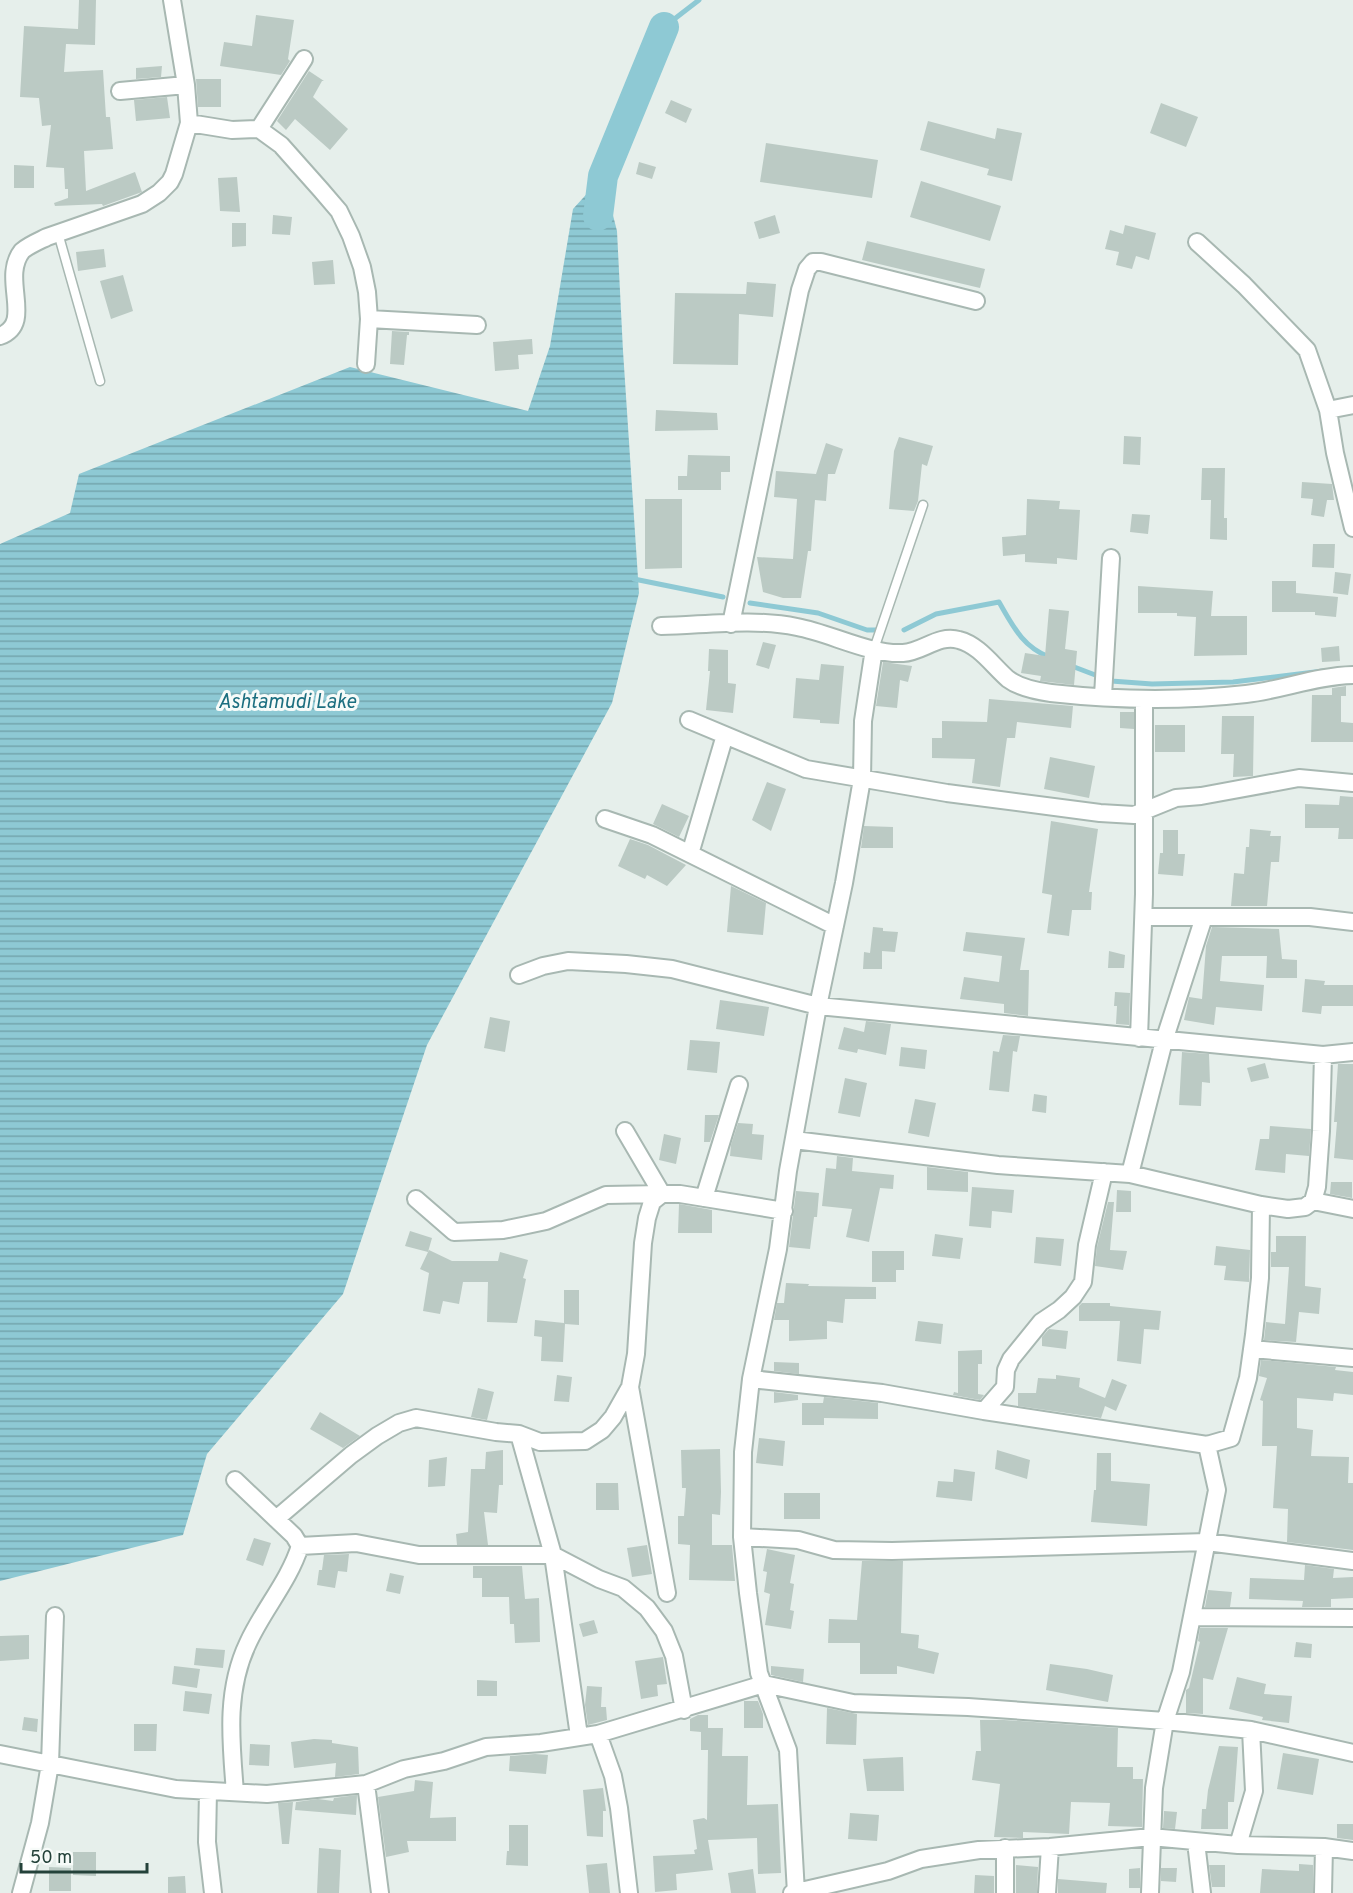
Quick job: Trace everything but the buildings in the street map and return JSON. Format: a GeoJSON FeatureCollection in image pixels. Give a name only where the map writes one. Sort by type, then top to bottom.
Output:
{"type":"FeatureCollection","features":[{"type":"Feature","properties":{"kind":"street"},"geometry":{"type":"LineString","coordinates":[[0,336],[9,333],[14,328],[16,318],[5,275],[22,252],[32,244],[58,233],[129,210],[159,193],[170,182],[189,123],[186,85],[172,0]]}},
{"type":"Feature","properties":{"kind":"street"},"geometry":{"type":"LineString","coordinates":[[259,129],[304,59]]}},
{"type":"Feature","properties":{"kind":"street"},"geometry":{"type":"LineString","coordinates":[[120,91],[186,85]]}},
{"type":"Feature","properties":{"kind":"street"},"geometry":{"type":"LineString","coordinates":[[189,123],[232,130],[259,129],[281,145],[339,212],[351,236],[362,267],[367,292],[369,319],[366,364]]}},
{"type":"Feature","properties":{"kind":"street"},"geometry":{"type":"LineString","coordinates":[[1197,242],[1244,285],[1306,350],[1328,410],[1335,453],[1353,528]]}},
{"type":"Feature","properties":{"kind":"street"},"geometry":{"type":"LineString","coordinates":[[731,624],[800,290],[807,269],[813,262],[821,262],[976,301]]}},
{"type":"Feature","properties":{"kind":"street"},"geometry":{"type":"LineString","coordinates":[[369,319],[477,325]]}},
{"type":"Feature","properties":{"kind":"street"},"geometry":{"type":"LineString","coordinates":[[1328,410],[1353,405]]}},
{"type":"Feature","properties":{"kind":"street"},"geometry":{"type":"LineString","coordinates":[[1103,696],[1111,558]]}},
{"type":"Feature","properties":{"kind":"street"},"geometry":{"type":"LineString","coordinates":[[661,626],[757,623],[800,627],[874,649],[903,653],[946,638],[956,639],[966,642],[977,650],[1010,680],[1024,688],[1049,693],[1144,699],[1247,694],[1329,676],[1353,675]]}},
{"type":"Feature","properties":{"kind":"street"},"geometry":{"type":"LineString","coordinates":[[874,649],[863,721],[862,779],[794,1140],[778,1249],[751,1379],[743,1452],[742,1537],[759,1673],[788,1750],[795,1893],[888,1871],[921,1859],[958,1852],[1050,1847],[1151,1837],[1238,1845],[1324,1847],[1353,1851]]}},
{"type":"Feature","properties":{"kind":"street"},"geometry":{"type":"LineString","coordinates":[[1139,1038],[1144,917],[1144,699]]}},
{"type":"Feature","properties":{"kind":"street"},"geometry":{"type":"LineString","coordinates":[[689,720],[806,769],[947,793],[1100,813],[1134,815],[1176,798],[1201,796],[1299,778],[1353,783]]}},
{"type":"Feature","properties":{"kind":"street"},"geometry":{"type":"LineString","coordinates":[[690,854],[725,735]]}},
{"type":"Feature","properties":{"kind":"street"},"geometry":{"type":"LineString","coordinates":[[605,819],[652,835],[835,926]]}},
{"type":"Feature","properties":{"kind":"street"},"geometry":{"type":"LineString","coordinates":[[1130,1174],[1164,1041],[1204,916]]}},
{"type":"Feature","properties":{"kind":"street"},"geometry":{"type":"LineString","coordinates":[[1144,917],[1310,916],[1353,922]]}},
{"type":"Feature","properties":{"kind":"street"},"geometry":{"type":"LineString","coordinates":[[519,975],[543,966],[568,962],[626,964],[672,969],[818,1006],[1323,1055],[1353,1052]]}},
{"type":"Feature","properties":{"kind":"street"},"geometry":{"type":"LineString","coordinates":[[794,1140],[950,1160],[1130,1174],[1262,1205],[1288,1209],[1305,1207],[1313,1201],[1317,1187],[1323,1055]]}},
{"type":"Feature","properties":{"kind":"street"},"geometry":{"type":"LineString","coordinates":[[704,1198],[739,1085]]}},
{"type":"Feature","properties":{"kind":"street"},"geometry":{"type":"LineString","coordinates":[[625,1131],[662,1194]]}},
{"type":"Feature","properties":{"kind":"street"},"geometry":{"type":"LineString","coordinates":[[984,1411],[1005,1387],[1005,1370],[1011,1359],[1041,1322],[1066,1303],[1083,1282],[1088,1245],[1104,1172]]}},
{"type":"Feature","properties":{"kind":"street"},"geometry":{"type":"LineString","coordinates":[[416,1198],[454,1232],[503,1230],[546,1221],[606,1195],[662,1194],[704,1198],[784,1211]]}},
{"type":"Feature","properties":{"kind":"street"},"geometry":{"type":"LineString","coordinates":[[276,1519],[351,1455],[399,1423],[416,1418],[519,1434],[540,1442],[585,1441],[602,1430],[613,1417],[630,1386],[636,1354],[639,1292],[647,1218],[652,1202],[662,1194]]}},
{"type":"Feature","properties":{"kind":"street"},"geometry":{"type":"LineString","coordinates":[[1313,1201],[1353,1209]]}},
{"type":"Feature","properties":{"kind":"street"},"geometry":{"type":"LineString","coordinates":[[751,1379],[882,1393],[1207,1445],[1231,1438],[1248,1378],[1252,1349],[1260,1278],[1262,1205]]}},
{"type":"Feature","properties":{"kind":"street"},"geometry":{"type":"LineString","coordinates":[[1252,1349],[1353,1358]]}},
{"type":"Feature","properties":{"kind":"street"},"geometry":{"type":"LineString","coordinates":[[630,1386],[667,1593]]}},
{"type":"Feature","properties":{"kind":"street"},"geometry":{"type":"LineString","coordinates":[[519,1434],[553,1555],[579,1736]]}},
{"type":"Feature","properties":{"kind":"street"},"geometry":{"type":"LineString","coordinates":[[1150,1893],[1154,1788],[1165,1721],[1181,1672],[1217,1490],[1207,1445]]}},
{"type":"Feature","properties":{"kind":"street"},"geometry":{"type":"LineString","coordinates":[[235,1480],[294,1536],[300,1546]]}},
{"type":"Feature","properties":{"kind":"street"},"geometry":{"type":"LineString","coordinates":[[742,1537],[798,1540],[834,1550],[892,1551],[1207,1542],[1353,1561]]}},
{"type":"Feature","properties":{"kind":"street"},"geometry":{"type":"LineString","coordinates":[[300,1546],[356,1543],[419,1555],[553,1555],[599,1579],[623,1588],[647,1608],[664,1631],[674,1656],[684,1710]]}},
{"type":"Feature","properties":{"kind":"street"},"geometry":{"type":"LineString","coordinates":[[235,1792],[230,1730],[232,1695],[237,1674],[247,1644],[292,1567],[300,1546]]}},
{"type":"Feature","properties":{"kind":"street"},"geometry":{"type":"LineString","coordinates":[[21,1893],[40,1823],[50,1764],[55,1616]]}},
{"type":"Feature","properties":{"kind":"street"},"geometry":{"type":"LineString","coordinates":[[1192,1617],[1353,1618]]}},
{"type":"Feature","properties":{"kind":"street"},"geometry":{"type":"LineString","coordinates":[[0,1754],[176,1789],[267,1794],[366,1784],[404,1769],[444,1761],[486,1748],[541,1743],[598,1734],[684,1710],[764,1684],[853,1703],[968,1707],[1165,1721],[1251,1730],[1353,1753]]}},
{"type":"Feature","properties":{"kind":"street"},"geometry":{"type":"LineString","coordinates":[[1238,1845],[1254,1791],[1251,1730]]}},
{"type":"Feature","properties":{"kind":"street"},"geometry":{"type":"LineString","coordinates":[[598,1734],[613,1776],[629,1893]]}},
{"type":"Feature","properties":{"kind":"street"},"geometry":{"type":"LineString","coordinates":[[366,1784],[380,1893]]}},
{"type":"Feature","properties":{"kind":"street"},"geometry":{"type":"LineString","coordinates":[[208,1791],[207,1842],[213,1893]]}},
{"type":"Feature","properties":{"kind":"street"},"geometry":{"type":"LineString","coordinates":[[1196,1842],[1202,1893]]}},
{"type":"Feature","properties":{"kind":"street"},"geometry":{"type":"LineString","coordinates":[[1047,1893],[1050,1847]]}},
{"type":"Feature","properties":{"kind":"street"},"geometry":{"type":"LineString","coordinates":[[1323,1893],[1324,1847]]}},
{"type":"Feature","properties":{"kind":"street"},"geometry":{"type":"LineString","coordinates":[[1005,1848],[1005,1893]]}},
{"type":"Feature","properties":{"kind":"lane"},"geometry":{"type":"LineString","coordinates":[[58,233],[100,381]]}},
{"type":"Feature","properties":{"kind":"lane"},"geometry":{"type":"LineString","coordinates":[[874,649],[923,506]]}},
{"type":"Feature","properties":{"kind":"water","name":"Ashtamudi Lake"},"geometry":{"type":"Polygon","coordinates":[[[603,176],[617,231],[639,593],[612,703],[427,1045],[343,1294],[207,1454],[183,1535],[0,1581],[0,544],[70,513],[79,474],[350,367],[528,411],[550,346],[573,209],[603,176]]]}},
{"type":"Feature","properties":{"kind":"waterway"},"geometry":{"type":"LineString","coordinates":[[664,27],[699,0]]}},
{"type":"Feature","properties":{"kind":"waterway"},"geometry":{"type":"LineString","coordinates":[[598,216],[603,176],[664,27]]}},
{"type":"Feature","properties":{"kind":"waterway"},"geometry":{"type":"LineString","coordinates":[[634,579],[723,597]]}},
{"type":"Feature","properties":{"kind":"waterway"},"geometry":{"type":"LineString","coordinates":[[904,630],[936,614],[999,602],[1025,641],[1049,657]]}},
{"type":"Feature","properties":{"kind":"waterway"},"geometry":{"type":"LineString","coordinates":[[750,603],[818,613],[867,630],[879,630]]}},
{"type":"Feature","properties":{"kind":"waterway"},"geometry":{"type":"LineString","coordinates":[[1069,665],[1111,681],[1152,684],[1233,682],[1323,671]]}}]}
